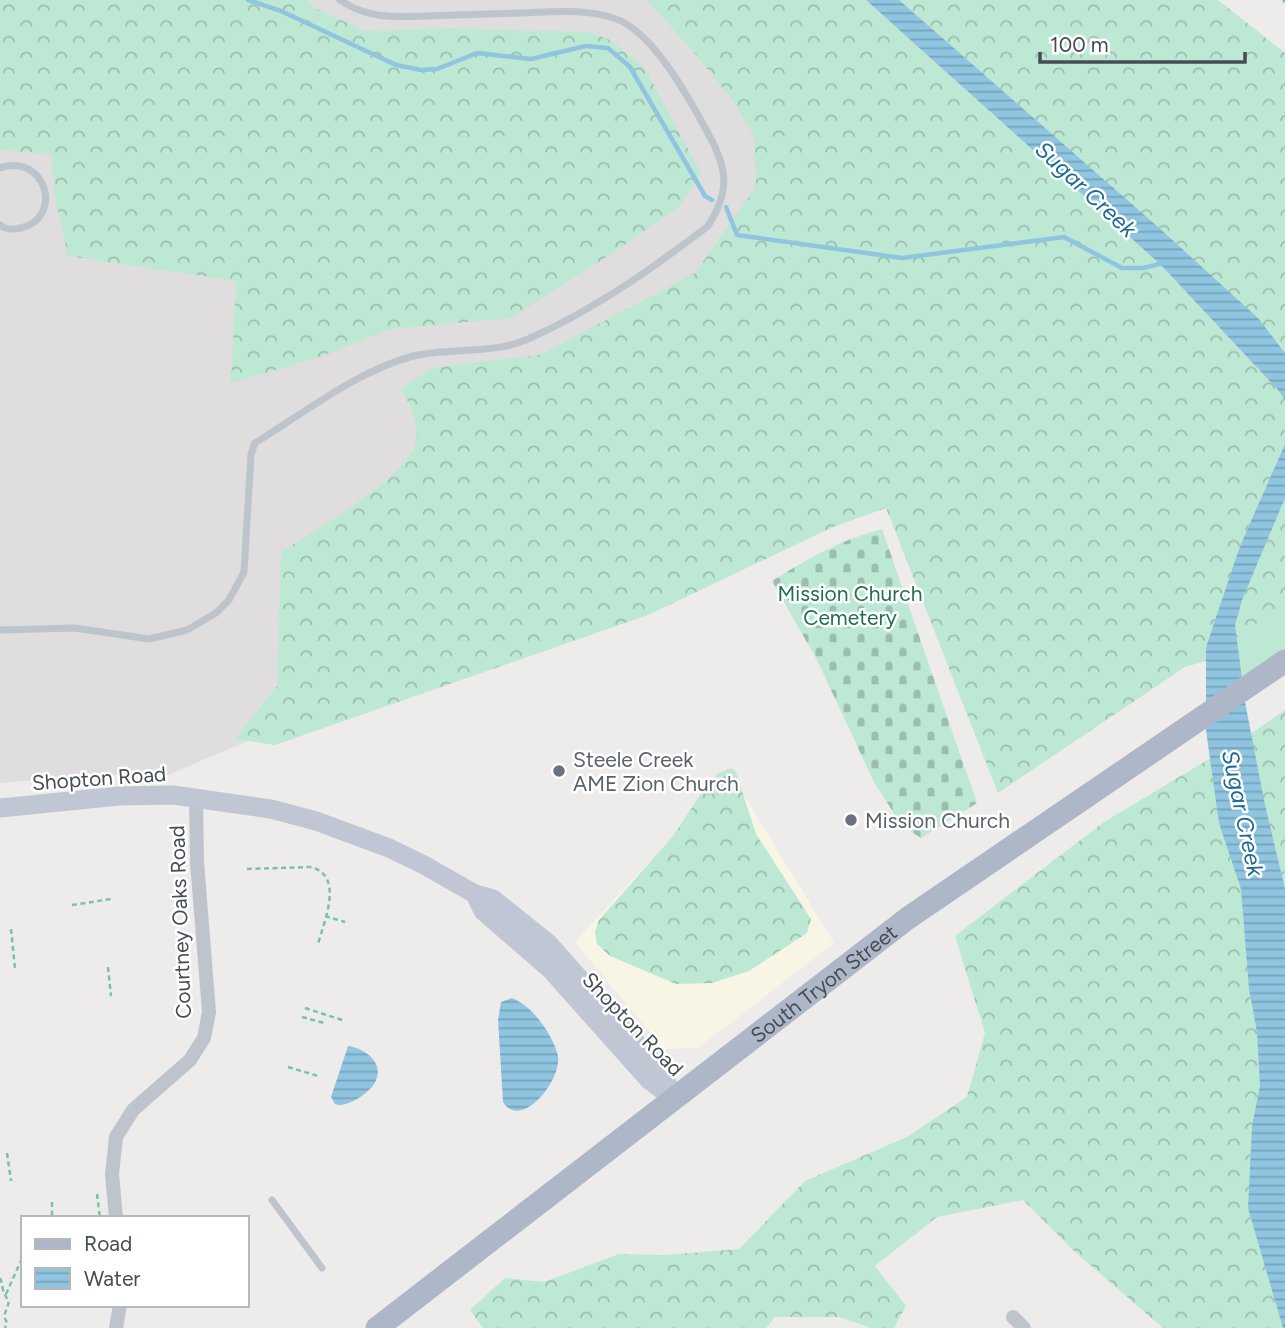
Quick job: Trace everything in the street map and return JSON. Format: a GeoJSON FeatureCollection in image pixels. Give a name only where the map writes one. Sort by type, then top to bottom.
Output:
{"type":"FeatureCollection","features":[{"type":"Feature","properties":{"kind":"main road","name":"South Tryon Street"},"geometry":{"type":"LineString","coordinates":[[378,1328],[908,918],[1277,667]]}},
{"type":"Feature","properties":{"kind":"street","name":"Shopton Road"},"geometry":{"type":"LineString","coordinates":[[0,808],[118,796],[173,795],[271,809],[316,821],[388,848],[475,894],[494,899],[564,959],[662,1072],[674,1099]]}},
{"type":"Feature","properties":{"kind":"street","name":"Courtney Oaks Road"},"geometry":{"type":"LineString","coordinates":[[116,1216],[112,1174],[116,1137],[133,1110],[190,1060],[204,1038],[209,1012],[197,862],[196,798]]}},
{"type":"Feature","properties":{"kind":"street"},"geometry":{"type":"LineString","coordinates":[[116,1328],[120,1307]]}},
{"type":"Feature","properties":{"kind":"street"},"geometry":{"type":"LineString","coordinates":[[1013,1317],[1024,1328]]}},
{"type":"Feature","properties":{"kind":"lane"},"geometry":{"type":"LineString","coordinates":[[0,629],[75,628],[149,639],[170,636],[202,623],[229,600],[244,572],[251,454],[255,443],[370,371],[434,352],[495,348],[527,339],[596,304],[708,226],[718,210],[724,193],[725,178],[710,138],[684,89],[655,50],[635,30],[618,19],[567,11],[384,18],[349,7],[340,0]]}},
{"type":"Feature","properties":{"kind":"lane"},"geometry":{"type":"LineString","coordinates":[[0,168],[18,165],[28,169],[37,175],[46,193],[45,204],[35,222],[15,230],[0,225]]}},
{"type":"Feature","properties":{"kind":"lane"},"geometry":{"type":"LineString","coordinates":[[272,1200],[322,1268]]}},
{"type":"Feature","properties":{"kind":"path"},"geometry":{"type":"LineString","coordinates":[[247,869],[314,867],[326,877],[330,895],[318,944]]}},
{"type":"Feature","properties":{"kind":"path"},"geometry":{"type":"LineString","coordinates":[[72,905],[111,899]]}},
{"type":"Feature","properties":{"kind":"path"},"geometry":{"type":"LineString","coordinates":[[326,916],[345,922]]}},
{"type":"Feature","properties":{"kind":"path"},"geometry":{"type":"LineString","coordinates":[[11,929],[15,969]]}},
{"type":"Feature","properties":{"kind":"path"},"geometry":{"type":"LineString","coordinates":[[108,967],[111,996]]}},
{"type":"Feature","properties":{"kind":"path"},"geometry":{"type":"LineString","coordinates":[[305,1008],[345,1021]]}},
{"type":"Feature","properties":{"kind":"path"},"geometry":{"type":"LineString","coordinates":[[302,1017],[324,1023]]}},
{"type":"Feature","properties":{"kind":"path"},"geometry":{"type":"LineString","coordinates":[[288,1067],[318,1076]]}},
{"type":"Feature","properties":{"kind":"path"},"geometry":{"type":"LineString","coordinates":[[6,1153],[11,1181]]}},
{"type":"Feature","properties":{"kind":"path"},"geometry":{"type":"LineString","coordinates":[[97,1194],[100,1216]]}},
{"type":"Feature","properties":{"kind":"path"},"geometry":{"type":"LineString","coordinates":[[52,1202],[52,1216]]}},
{"type":"Feature","properties":{"kind":"path"},"geometry":{"type":"LineString","coordinates":[[6,1294],[21,1260]]}},
{"type":"Feature","properties":{"kind":"path"},"geometry":{"type":"LineString","coordinates":[[0,1278],[10,1302],[2,1316],[7,1323],[5,1328]]}},
{"type":"Feature","properties":{"kind":"shaded area"},"geometry":{"type":"Polygon","coordinates":[[[0,0],[875,0],[1165,263],[1285,384],[1285,407],[973,430],[168,775],[95,775],[0,783],[0,0]]]}},
{"type":"Feature","properties":{"kind":"shaded area"},"geometry":{"type":"Polygon","coordinates":[[[731,774],[834,943],[698,1048],[664,1049],[575,942],[731,774]]]}},
{"type":"Feature","properties":{"kind":"green space"},"geometry":{"type":"Polygon","coordinates":[[[0,0],[308,0],[313,7],[365,31],[449,28],[589,32],[610,40],[644,67],[701,173],[680,206],[511,318],[391,329],[322,356],[231,383],[236,281],[68,256],[55,197],[51,154],[0,150],[0,0]]]}},
{"type":"Feature","properties":{"kind":"green space"},"geometry":{"type":"Polygon","coordinates":[[[647,0],[866,0],[1160,264],[1285,400],[1285,444],[1240,546],[1206,647],[1206,661],[1185,667],[998,793],[886,508],[833,527],[648,615],[275,745],[235,739],[277,686],[281,552],[377,489],[408,459],[415,445],[417,431],[411,408],[401,389],[432,368],[540,355],[695,273],[756,187],[754,136],[734,102],[647,0]]]}},
{"type":"Feature","properties":{"kind":"green space"},"geometry":{"type":"Polygon","coordinates":[[[880,0],[1218,0],[1285,53],[1285,384],[1258,348],[880,0]]]}},
{"type":"Feature","properties":{"kind":"green space"},"geometry":{"type":"Polygon","coordinates":[[[1285,473],[1285,661],[1230,699],[1229,622],[1285,473]]]}},
{"type":"Feature","properties":{"kind":"green space"},"geometry":{"type":"Polygon","coordinates":[[[1285,473],[1285,602],[1227,645],[1229,622],[1285,473]]]}},
{"type":"Feature","properties":{"kind":"green space","name":"Mission Church Cemetery"},"geometry":{"type":"Polygon","coordinates":[[[882,529],[977,803],[921,838],[902,826],[874,782],[817,660],[772,581],[825,550],[882,529]]]}},
{"type":"Feature","properties":{"kind":"green space"},"geometry":{"type":"Polygon","coordinates":[[[1285,710],[1285,1328],[1163,1328],[1074,1251],[1023,1200],[937,1217],[875,1266],[906,1306],[894,1328],[871,1328],[839,1317],[775,1317],[766,1328],[483,1328],[470,1310],[505,1278],[544,1282],[619,1254],[665,1255],[739,1249],[805,1181],[907,1137],[967,1097],[985,1033],[955,936],[1104,822],[1249,735],[1285,710]]]}},
{"type":"Feature","properties":{"kind":"green space"},"geometry":{"type":"Polygon","coordinates":[[[731,768],[736,772],[756,834],[811,919],[807,933],[749,971],[712,983],[676,984],[610,956],[597,944],[595,932],[599,920],[673,836],[706,786],[717,774],[731,768]]]}},
{"type":"Feature","properties":{"kind":"water","name":"Sugar Creek"},"geometry":{"type":"Polygon","coordinates":[[[866,0],[899,0],[1258,318],[1285,353],[1285,400],[1160,264],[866,0]]]}},
{"type":"Feature","properties":{"kind":"water","name":"Sugar Creek"},"geometry":{"type":"Polygon","coordinates":[[[1285,444],[1285,498],[1242,600],[1235,625],[1245,702],[1285,889],[1283,1328],[1248,1208],[1252,1126],[1260,1086],[1257,1032],[1249,989],[1241,889],[1219,823],[1206,730],[1206,647],[1240,546],[1285,444]]]}},
{"type":"Feature","properties":{"kind":"water"},"geometry":{"type":"Polygon","coordinates":[[[512,998],[528,1008],[540,1021],[558,1056],[558,1066],[547,1089],[529,1107],[520,1110],[511,1109],[503,1102],[498,1020],[501,1002],[512,998]]]}},
{"type":"Feature","properties":{"kind":"water"},"geometry":{"type":"Polygon","coordinates":[[[348,1046],[371,1057],[378,1073],[374,1085],[364,1094],[352,1102],[340,1105],[335,1104],[331,1097],[348,1046]]]}},
{"type":"Feature","properties":{"kind":"waterway"},"geometry":{"type":"LineString","coordinates":[[248,0],[281,11],[396,65],[421,70],[437,69],[477,53],[531,59],[586,46],[608,48],[630,67],[705,196],[712,200]]}},
{"type":"Feature","properties":{"kind":"waterway"},"geometry":{"type":"LineString","coordinates":[[726,207],[737,235],[902,258],[1064,237],[1122,268],[1143,268],[1164,263]]}},
{"type":"Feature","properties":{"kind":"place","name":"Steele Creek AME Zion Church"},"geometry":{"type":"Point","coordinates":[559,771]}},
{"type":"Feature","properties":{"kind":"place","name":"Mission Church"},"geometry":{"type":"Point","coordinates":[851,820]}}]}
